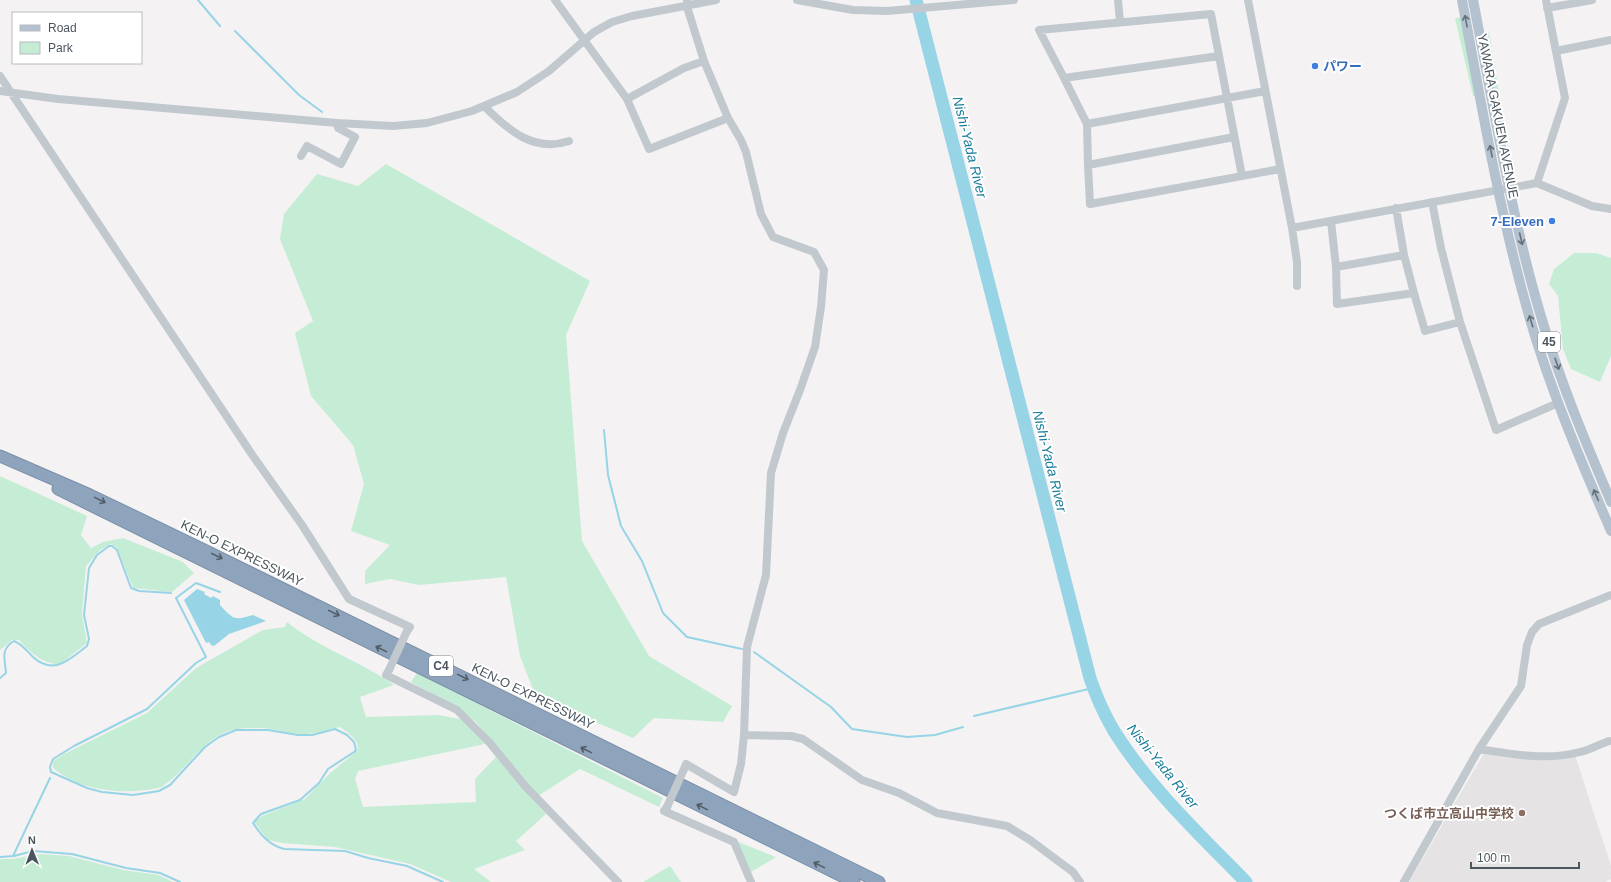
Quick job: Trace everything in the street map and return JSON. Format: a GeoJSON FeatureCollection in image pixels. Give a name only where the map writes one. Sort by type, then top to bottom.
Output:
{"type":"FeatureCollection","features":[{"type":"Feature","properties":{"kind":"highway","name":"KEN-O EXPRESSWAY"},"geometry":{"type":"LineString","coordinates":[[0,456],[90,495],[196,546],[879,882]]}},
{"type":"Feature","properties":{"kind":"highway","name":"KEN-O EXPRESSWAY"},"geometry":{"type":"LineString","coordinates":[[0,460],[854,882]]}},
{"type":"Feature","properties":{"kind":"main road","name":"YAWARA GAKUEN AVENUE"},"geometry":{"type":"LineString","coordinates":[[1462,0],[1499,189],[1526,305],[1558,403],[1611,531]]}},
{"type":"Feature","properties":{"kind":"main road","name":"YAWARA GAKUEN AVENUE"},"geometry":{"type":"LineString","coordinates":[[1473,0],[1509,188],[1543,325],[1577,421],[1611,502]]}},
{"type":"Feature","properties":{"kind":"street"},"geometry":{"type":"LineString","coordinates":[[555,0],[627,99],[649,149],[728,118]]}},
{"type":"Feature","properties":{"kind":"street"},"geometry":{"type":"LineString","coordinates":[[0,91],[58,100],[378,126],[411,125],[452,118],[485,107],[517,92],[549,71],[583,40],[603,26],[622,18],[687,3],[716,0]]}},
{"type":"Feature","properties":{"kind":"street"},"geometry":{"type":"LineString","coordinates":[[797,0],[861,11],[909,9],[1014,0]]}},
{"type":"Feature","properties":{"kind":"street"},"geometry":{"type":"LineString","coordinates":[[1118,0],[1120,22]]}},
{"type":"Feature","properties":{"kind":"street"},"geometry":{"type":"LineString","coordinates":[[1248,0],[1292,228],[1297,262],[1297,286]]}},
{"type":"Feature","properties":{"kind":"street"},"geometry":{"type":"LineString","coordinates":[[1537,183],[1565,98],[1546,4],[1592,0]]}},
{"type":"Feature","properties":{"kind":"street"},"geometry":{"type":"LineString","coordinates":[[687,3],[704,61],[728,118],[746,152],[761,214],[773,237],[814,252],[824,270],[821,307],[815,347],[783,433],[771,473],[766,575],[746,647],[744,736],[741,764],[734,792],[686,764],[664,811],[734,842],[751,882]]}},
{"type":"Feature","properties":{"kind":"street"},"geometry":{"type":"LineString","coordinates":[[1242,176],[1211,14],[1039,30],[1087,124],[1090,204],[1242,176],[1280,169]]}},
{"type":"Feature","properties":{"kind":"street"},"geometry":{"type":"LineString","coordinates":[[1556,51],[1611,40]]}},
{"type":"Feature","properties":{"kind":"street"},"geometry":{"type":"LineString","coordinates":[[1064,78],[1218,56]]}},
{"type":"Feature","properties":{"kind":"street"},"geometry":{"type":"LineString","coordinates":[[627,99],[684,68],[704,61]]}},
{"type":"Feature","properties":{"kind":"street"},"geometry":{"type":"LineString","coordinates":[[0,76],[254,456],[302,525],[349,599],[410,627],[386,674],[461,714],[489,742],[526,787],[618,882]]}},
{"type":"Feature","properties":{"kind":"street"},"geometry":{"type":"LineString","coordinates":[[1087,124],[1265,91]]}},
{"type":"Feature","properties":{"kind":"street"},"geometry":{"type":"LineString","coordinates":[[485,107],[507,129],[526,139],[550,144],[569,141]]}},
{"type":"Feature","properties":{"kind":"street"},"geometry":{"type":"LineString","coordinates":[[301,156],[307,146],[341,164],[355,137],[338,128],[337,123]]}},
{"type":"Feature","properties":{"kind":"street"},"geometry":{"type":"LineString","coordinates":[[1088,165],[1234,137]]}},
{"type":"Feature","properties":{"kind":"street"},"geometry":{"type":"LineString","coordinates":[[1292,228],[1537,183],[1586,204],[1611,209]]}},
{"type":"Feature","properties":{"kind":"street"},"geometry":{"type":"LineString","coordinates":[[1432,202],[1441,248],[1460,322],[1496,430],[1558,403]]}},
{"type":"Feature","properties":{"kind":"street"},"geometry":{"type":"LineString","coordinates":[[1396,208],[1404,255],[1425,331],[1460,322]]}},
{"type":"Feature","properties":{"kind":"street"},"geometry":{"type":"LineString","coordinates":[[1331,221],[1336,267],[1337,304],[1414,293]]}},
{"type":"Feature","properties":{"kind":"street"},"geometry":{"type":"LineString","coordinates":[[1336,267],[1404,255]]}},
{"type":"Feature","properties":{"kind":"street"},"geometry":{"type":"LineString","coordinates":[[1404,882],[1478,749],[1520,686],[1527,645],[1532,632],[1539,624],[1611,594]]}},
{"type":"Feature","properties":{"kind":"street"},"geometry":{"type":"LineString","coordinates":[[744,736],[791,736],[803,739],[862,780],[899,793],[937,813],[1006,826],[1030,840],[1073,872],[1080,882]]}},
{"type":"Feature","properties":{"kind":"street"},"geometry":{"type":"LineString","coordinates":[[1478,749],[1524,756],[1554,756],[1581,752],[1609,740]]}},
{"type":"Feature","properties":{"kind":"shaded area","name":"つくば市立高山中学校"},"geometry":{"type":"Polygon","coordinates":[[[1484,753],[1575,755],[1611,866],[1611,879],[1605,882],[1409,882],[1484,753]]]}},
{"type":"Feature","properties":{"kind":"green space"},"geometry":{"type":"Polygon","coordinates":[[[1461,17],[1476,96],[1473,96],[1455,18],[1461,17]]]}},
{"type":"Feature","properties":{"kind":"green space"},"geometry":{"type":"Polygon","coordinates":[[[1484,32],[1489,32],[1507,141],[1505,141],[1484,32]]]}},
{"type":"Feature","properties":{"kind":"green space"},"geometry":{"type":"Polygon","coordinates":[[[386,164],[590,281],[566,335],[582,541],[649,656],[732,706],[723,722],[654,718],[633,738],[536,697],[520,656],[506,577],[419,585],[390,579],[365,584],[365,571],[390,545],[351,531],[364,484],[353,445],[311,396],[295,333],[313,321],[280,239],[284,214],[317,174],[358,186],[386,164]]]}},
{"type":"Feature","properties":{"kind":"green space"},"geometry":{"type":"Polygon","coordinates":[[[1574,253],[1596,253],[1611,258],[1611,356],[1600,382],[1571,369],[1563,349],[1558,296],[1549,284],[1554,269],[1574,253]]]}},
{"type":"Feature","properties":{"kind":"green space"},"geometry":{"type":"Polygon","coordinates":[[[0,476],[87,516],[81,535],[91,548],[103,542],[123,538],[183,562],[194,573],[172,592],[133,588],[117,548],[111,544],[100,550],[86,566],[82,615],[87,643],[59,665],[41,659],[32,653],[19,640],[12,640],[0,650],[0,476]]]}},
{"type":"Feature","properties":{"kind":"green space"},"geometry":{"type":"Polygon","coordinates":[[[287,622],[312,639],[381,676],[394,685],[360,697],[366,717],[439,715],[465,720],[485,744],[358,771],[355,779],[363,807],[476,802],[475,779],[496,757],[546,814],[516,841],[525,850],[474,869],[491,882],[451,882],[410,864],[335,847],[282,843],[268,840],[254,822],[262,816],[305,799],[329,774],[358,750],[355,739],[340,727],[307,734],[261,728],[231,730],[211,741],[172,779],[161,787],[155,789],[122,791],[97,788],[74,781],[53,768],[53,761],[64,754],[147,713],[196,668],[263,630],[285,627],[287,622]]]}},
{"type":"Feature","properties":{"kind":"green space"},"geometry":{"type":"Polygon","coordinates":[[[417,673],[663,798],[659,807],[580,769],[538,796],[476,722],[461,710],[411,682],[417,673]]]}},
{"type":"Feature","properties":{"kind":"green space"},"geometry":{"type":"Polygon","coordinates":[[[736,841],[776,857],[751,872],[736,841]]]}},
{"type":"Feature","properties":{"kind":"green space"},"geometry":{"type":"Polygon","coordinates":[[[41,854],[69,856],[123,870],[159,875],[173,882],[0,882],[0,859],[12,859],[41,854]]]}},
{"type":"Feature","properties":{"kind":"green space"},"geometry":{"type":"Polygon","coordinates":[[[670,866],[681,882],[643,882],[670,866]]]}},
{"type":"Feature","properties":{"kind":"water"},"geometry":{"type":"Polygon","coordinates":[[[197,589],[205,592],[204,594],[211,598],[213,596],[220,600],[220,605],[234,618],[242,618],[253,615],[266,621],[229,634],[214,646],[209,642],[206,643],[184,600],[197,589]]]}},
{"type":"Feature","properties":{"kind":"waterway"},"geometry":{"type":"LineString","coordinates":[[198,0],[220,26]]}},
{"type":"Feature","properties":{"kind":"waterway","name":"Nishi-Yada River"},"geometry":{"type":"LineString","coordinates":[[916,0],[1092,685],[1114,731],[1143,772],[1176,810],[1246,882]]}},
{"type":"Feature","properties":{"kind":"waterway"},"geometry":{"type":"LineString","coordinates":[[235,31],[299,95],[322,112]]}},
{"type":"Feature","properties":{"kind":"waterway"},"geometry":{"type":"LineString","coordinates":[[604,430],[608,475],[621,526],[642,561],[663,613],[687,637],[742,649]]}},
{"type":"Feature","properties":{"kind":"waterway"},"geometry":{"type":"LineString","coordinates":[[0,678],[6,673],[4,659],[5,651],[14,641],[41,663],[48,665],[62,664],[87,646],[89,639],[84,615],[89,568],[97,555],[109,546],[112,546],[117,550],[131,588],[139,591],[171,593]]}},
{"type":"Feature","properties":{"kind":"waterway"},"geometry":{"type":"LineString","coordinates":[[220,592],[196,583],[176,598],[206,657],[196,663],[147,709],[74,746],[53,759],[50,767],[51,772],[87,788],[102,792],[133,795],[159,791],[170,785],[205,747],[219,737],[236,730],[268,730],[298,735],[312,735],[335,729],[347,735],[354,742],[356,750],[328,769],[319,783],[300,800],[261,814],[253,823],[262,835],[270,842],[284,849],[345,851],[368,858],[407,866],[443,882]]}},
{"type":"Feature","properties":{"kind":"waterway"},"geometry":{"type":"LineString","coordinates":[[754,652],[831,707],[852,729],[907,737],[935,735],[963,727]]}},
{"type":"Feature","properties":{"kind":"waterway"},"geometry":{"type":"LineString","coordinates":[[974,716],[1093,688]]}},
{"type":"Feature","properties":{"kind":"waterway"},"geometry":{"type":"LineString","coordinates":[[13,856],[50,778]]}},
{"type":"Feature","properties":{"kind":"waterway"},"geometry":{"type":"LineString","coordinates":[[0,857],[14,856],[33,851],[72,854],[126,868],[160,873],[180,882]]}},
{"type":"Feature","properties":{"kind":"place","name":"パワー"},"geometry":{"type":"Point","coordinates":[1315,66]}},
{"type":"Feature","properties":{"kind":"place","name":"7-Eleven"},"geometry":{"type":"Point","coordinates":[1552,221]}},
{"type":"Feature","properties":{"kind":"place","name":"つくば市立高山中学校"},"geometry":{"type":"Point","coordinates":[1522,813]}}]}
